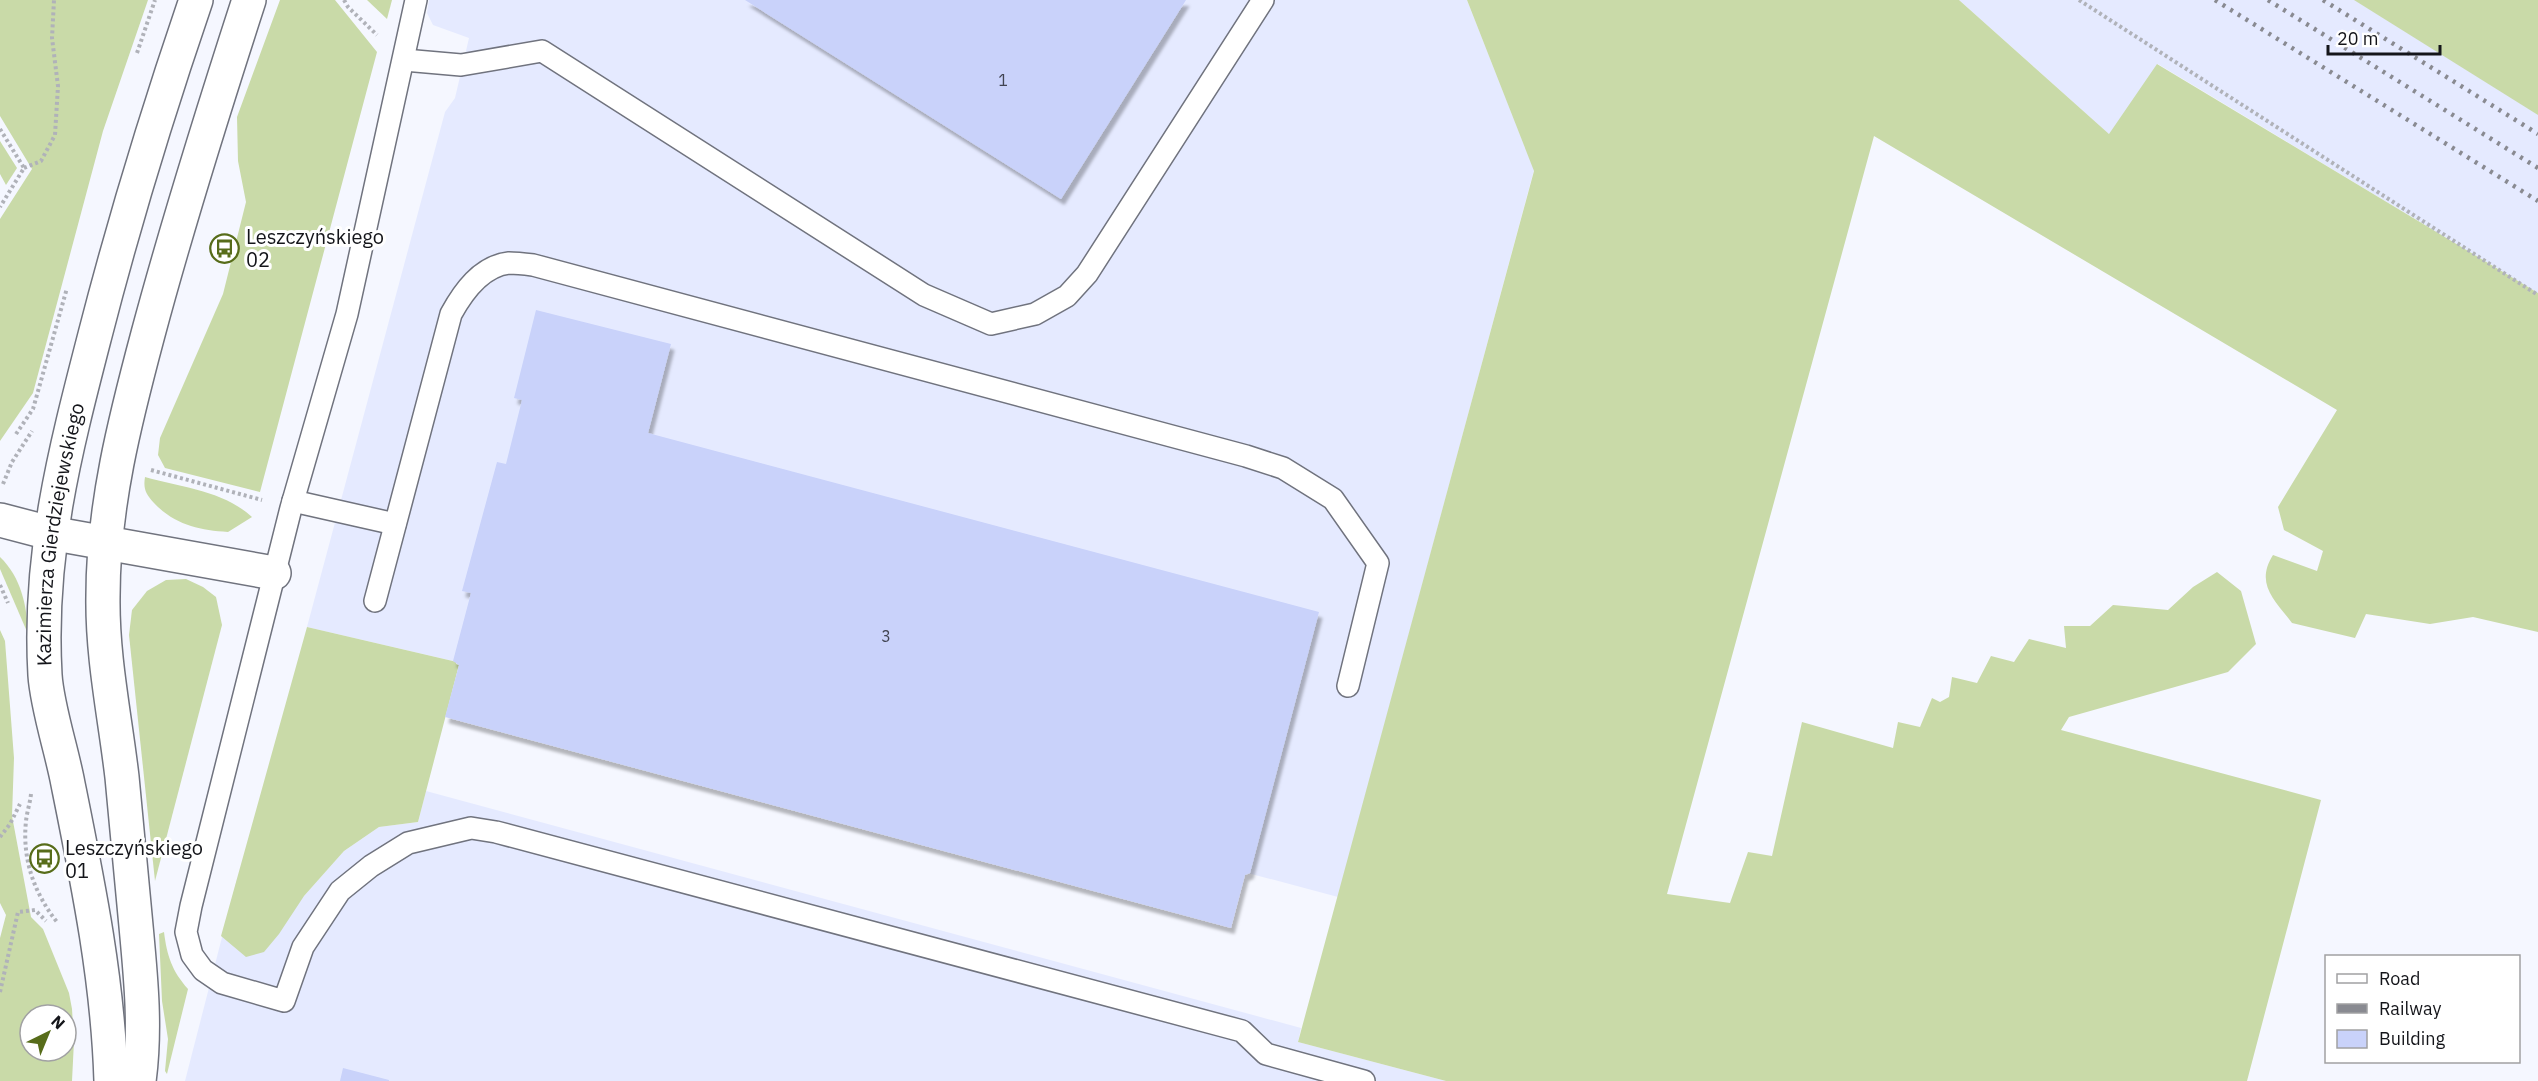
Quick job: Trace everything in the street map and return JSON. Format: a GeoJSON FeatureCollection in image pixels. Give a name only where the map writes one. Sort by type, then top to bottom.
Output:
{"type":"FeatureCollection","features":[{"type":"Feature","properties":{"kind":"street","name":"Kazimierza Gierdziejewskiego"},"geometry":{"type":"LineString","coordinates":[[111,1081],[108,1010],[92,902],[46,680],[43,622],[50,533],[66,447],[143,161],[196,0]]}},
{"type":"Feature","properties":{"kind":"street"},"geometry":{"type":"LineString","coordinates":[[139,1081],[143,1053],[144,1007],[122,777],[105,647],[104,542],[119,448],[170,252],[249,0]]}},
{"type":"Feature","properties":{"kind":"street"},"geometry":{"type":"LineString","coordinates":[[0,520],[50,533],[274,573]]}},
{"type":"Feature","properties":{"kind":"lane"},"geometry":{"type":"LineString","coordinates":[[416,0],[347,314],[274,573],[186,932],[192,954],[203,970],[222,983],[284,1001],[303,947],[340,891],[371,866],[408,843],[471,828],[519,838],[1242,1031],[1266,1054],[1364,1081]]}},
{"type":"Feature","properties":{"kind":"lane"},"geometry":{"type":"LineString","coordinates":[[404,60],[461,65],[542,51],[924,295],[991,324],[1035,314],[1067,296],[1087,274],[1263,0]]}},
{"type":"Feature","properties":{"kind":"lane"},"geometry":{"type":"LineString","coordinates":[[375,601],[452,314],[462,293],[481,275],[507,263],[533,265],[1284,468],[1333,499],[1378,563],[1348,686]]}},
{"type":"Feature","properties":{"kind":"lane"},"geometry":{"type":"LineString","coordinates":[[292,504],[395,524]]}},
{"type":"Feature","properties":{"kind":"path"},"geometry":{"type":"LineString","coordinates":[[0,207],[24,168],[41,162],[55,135],[58,86],[52,38],[54,0]]}},
{"type":"Feature","properties":{"kind":"path"},"geometry":{"type":"LineString","coordinates":[[344,0],[348,7],[404,60]]}},
{"type":"Feature","properties":{"kind":"path"},"geometry":{"type":"LineString","coordinates":[[2079,0],[2538,295]]}},
{"type":"Feature","properties":{"kind":"path"},"geometry":{"type":"LineString","coordinates":[[0,129],[24,168]]}},
{"type":"Feature","properties":{"kind":"path"},"geometry":{"type":"LineString","coordinates":[[147,466],[151,471],[292,504]]}},
{"type":"Feature","properties":{"kind":"path"},"geometry":{"type":"LineString","coordinates":[[0,837],[10,824],[20,804]]}},
{"type":"Feature","properties":{"kind":"path"},"geometry":{"type":"LineString","coordinates":[[0,992],[18,912],[35,910],[46,921]]}},
{"type":"Feature","properties":{"kind":"shaded area"},"geometry":{"type":"Polygon","coordinates":[[[429,0],[1467,0],[1534,170],[1338,897],[453,661],[307,627],[445,112],[455,98],[469,38],[433,25],[427,13],[429,0]]]}},
{"type":"Feature","properties":{"kind":"shaded area"},"geometry":{"type":"Polygon","coordinates":[[[1959,0],[2538,0],[2538,293],[2158,64],[2110,135],[1959,0]]]}},
{"type":"Feature","properties":{"kind":"shaded area"},"geometry":{"type":"Polygon","coordinates":[[[426,791],[1301,1028],[1298,1042],[1446,1081],[185,1081],[237,879],[304,896],[344,851],[379,827],[418,822],[426,791]]]}},
{"type":"Feature","properties":{"kind":"green space"},"geometry":{"type":"Polygon","coordinates":[[[0,0],[148,0],[103,131],[33,393],[0,441],[0,219],[32,169],[0,116],[0,0]]]}},
{"type":"Feature","properties":{"kind":"green space"},"geometry":{"type":"Polygon","coordinates":[[[280,0],[335,0],[377,52],[260,492],[165,468],[158,455],[160,438],[223,294],[246,202],[238,161],[237,117],[280,0]]]}},
{"type":"Feature","properties":{"kind":"green space"},"geometry":{"type":"Polygon","coordinates":[[[367,0],[392,0],[387,19],[367,0]]]}},
{"type":"Feature","properties":{"kind":"green space"},"geometry":{"type":"Polygon","coordinates":[[[1467,0],[1959,0],[2109,134],[2157,64],[2538,293],[2538,632],[2473,617],[2430,624],[2366,614],[2355,638],[2292,623],[2273,599],[2266,583],[2268,565],[2273,555],[2317,571],[2323,551],[2284,530],[2278,507],[2337,410],[1874,136],[1667,894],[1730,903],[1748,852],[1772,856],[1802,722],[1893,748],[1898,722],[1920,727],[1932,698],[1940,702],[1949,697],[1952,677],[1977,683],[1991,656],[2014,662],[2029,639],[2066,648],[2064,626],[2090,626],[2113,605],[2168,610],[2193,587],[2217,572],[2241,591],[2256,644],[2228,672],[2069,717],[2061,730],[2321,800],[2247,1081],[1446,1081],[1298,1042],[1534,171],[1467,0]]]}},
{"type":"Feature","properties":{"kind":"green space"},"geometry":{"type":"Polygon","coordinates":[[[2354,0],[2538,0],[2538,115],[2354,0]]]}},
{"type":"Feature","properties":{"kind":"green space"},"geometry":{"type":"Polygon","coordinates":[[[0,141],[17,168],[6,185],[0,174],[0,141]]]}},
{"type":"Feature","properties":{"kind":"green space"},"geometry":{"type":"Polygon","coordinates":[[[145,477],[187,487],[229,501],[252,517],[228,532],[188,525],[170,517],[154,503],[146,491],[145,477]]]}},
{"type":"Feature","properties":{"kind":"green space"},"geometry":{"type":"Polygon","coordinates":[[[0,557],[13,574],[22,592],[28,634],[0,569],[0,557]]]}},
{"type":"Feature","properties":{"kind":"green space"},"geometry":{"type":"Polygon","coordinates":[[[186,579],[203,587],[216,597],[222,625],[155,881],[129,635],[132,610],[147,591],[166,580],[186,579]]]}},
{"type":"Feature","properties":{"kind":"green space"},"geometry":{"type":"Polygon","coordinates":[[[307,627],[457,662],[456,664],[459,665],[418,822],[379,827],[344,851],[304,896],[264,952],[246,957],[221,936],[307,627]]]}},
{"type":"Feature","properties":{"kind":"green space"},"geometry":{"type":"Polygon","coordinates":[[[0,630],[5,641],[14,758],[12,816],[31,917],[43,929],[71,1003],[18,1003],[18,1063],[73,1063],[72,1081],[0,1081],[0,938],[6,915],[0,903],[0,630]]]}},
{"type":"Feature","properties":{"kind":"green space"},"geometry":{"type":"Polygon","coordinates":[[[164,932],[171,963],[188,989],[167,1074],[165,1071],[168,1039],[162,1001],[159,934],[164,932]]]}},
{"type":"Feature","properties":{"kind":"building"},"geometry":{"type":"Polygon","coordinates":[[[745,0],[1186,0],[1061,199],[745,0]]]}},
{"type":"Feature","properties":{"kind":"building"},"geometry":{"type":"Polygon","coordinates":[[[536,310],[671,344],[648,433],[1319,612],[1250,873],[1245,875],[1231,928],[445,717],[459,665],[453,661],[471,593],[462,591],[497,462],[506,464],[522,400],[514,398],[536,310]]]}},
{"type":"Feature","properties":{"kind":"building"},"geometry":{"type":"Polygon","coordinates":[[[343,1068],[389,1080],[389,1081],[340,1081],[343,1068]]]}},
{"type":"Feature","properties":{"kind":"railway"},"geometry":{"type":"LineString","coordinates":[[2215,0],[2538,201]]}},
{"type":"Feature","properties":{"kind":"railway"},"geometry":{"type":"LineString","coordinates":[[2268,0],[2538,168]]}},
{"type":"Feature","properties":{"kind":"railway"},"geometry":{"type":"LineString","coordinates":[[2323,0],[2538,134]]}},
{"type":"Feature","properties":{"kind":"place","name":"Leszczyńskiego 02"},"geometry":{"type":"Point","coordinates":[225,248]}},
{"type":"Feature","properties":{"kind":"place","name":"Leszczyńskiego 01"},"geometry":{"type":"Point","coordinates":[44,859]}}]}
